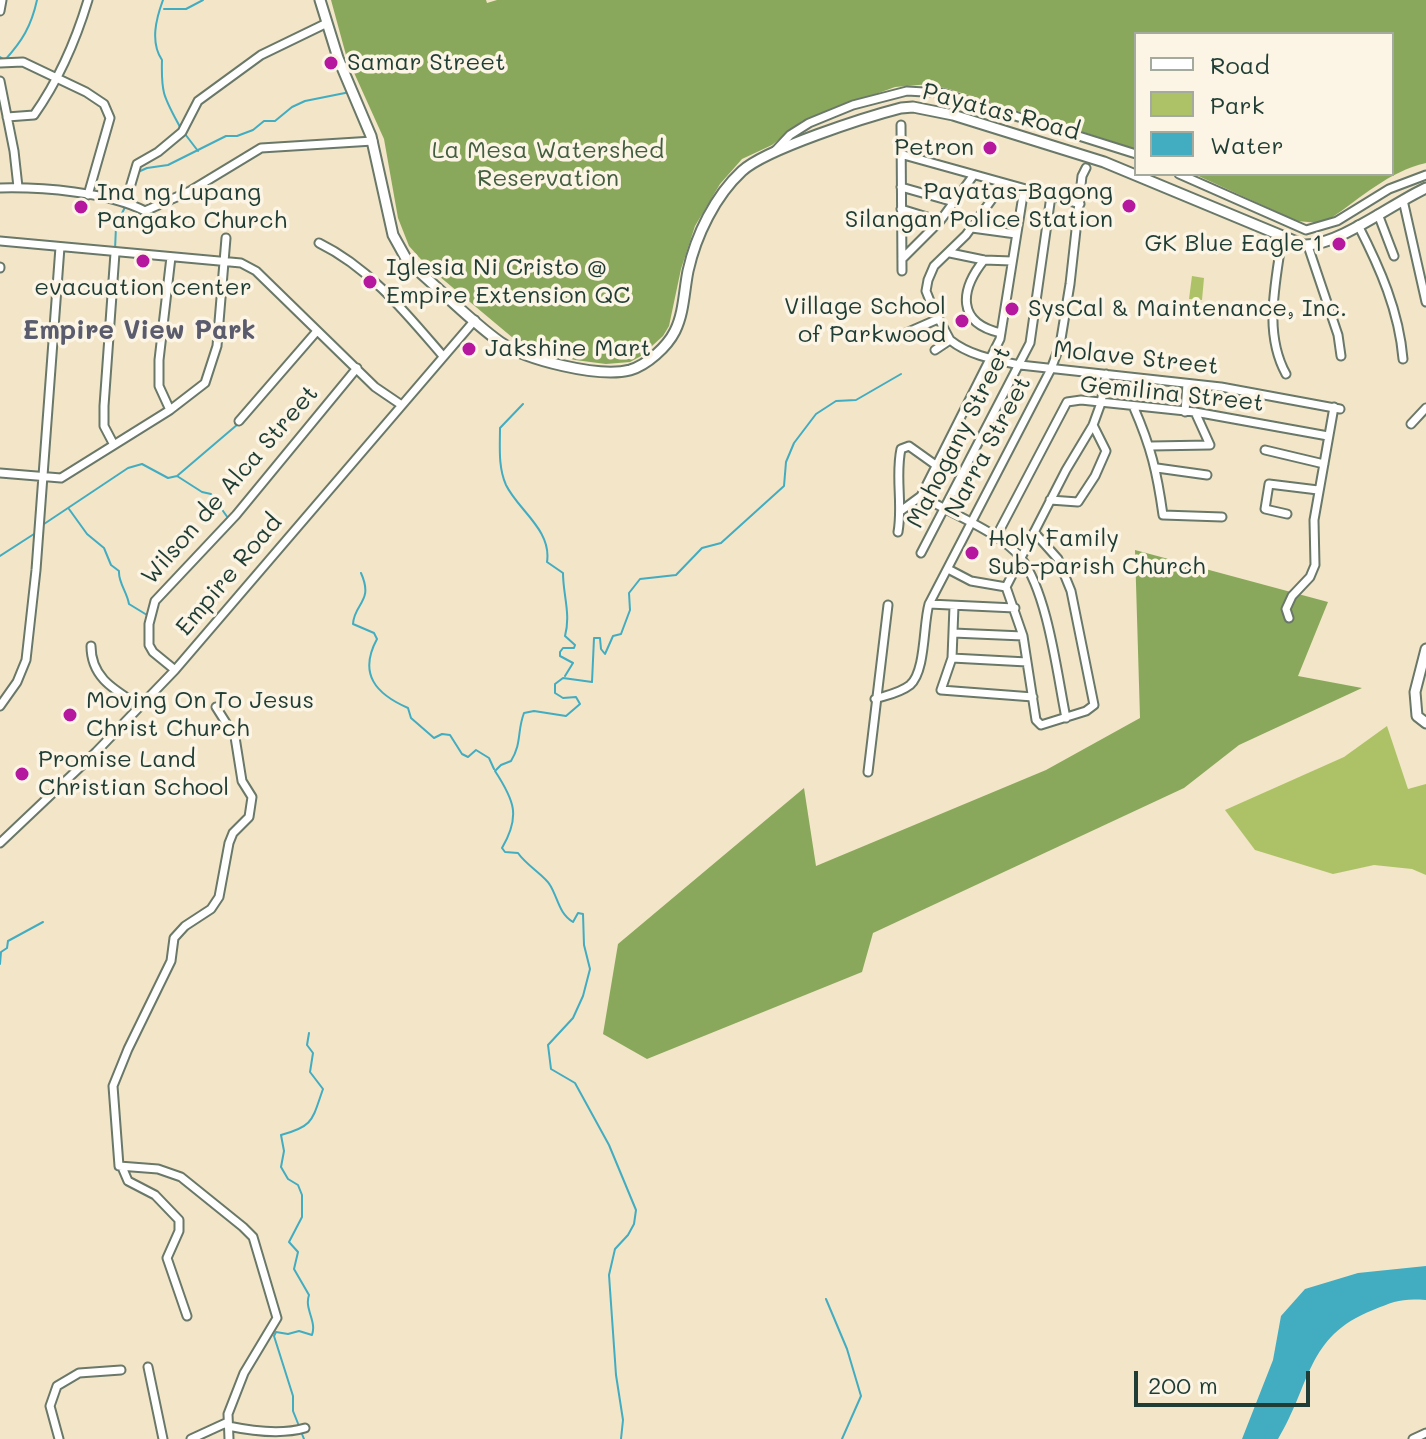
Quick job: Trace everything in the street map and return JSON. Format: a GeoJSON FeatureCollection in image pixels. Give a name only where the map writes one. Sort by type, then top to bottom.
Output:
{"type":"FeatureCollection","features":[{"type":"Feature","properties":{"kind":"main road","name":"Payatas Road"},"geometry":{"type":"LineString","coordinates":[[320,0],[338,58],[373,141],[388,220],[400,251],[408,262],[503,344],[532,357],[605,371],[619,372],[639,366],[664,347],[676,329],[694,250],[710,214],[741,172],[773,153],[887,112],[913,107],[985,123],[1134,174]]}},
{"type":"Feature","properties":{"kind":"main road","name":"Payatas Road"},"geometry":{"type":"LineString","coordinates":[[1140,176],[1308,246]]}},
{"type":"Feature","properties":{"kind":"main road"},"geometry":{"type":"LineString","coordinates":[[1308,246],[1325,242],[1426,188]]}},
{"type":"Feature","properties":{"kind":"main road"},"geometry":{"type":"LineString","coordinates":[[1426,649],[1415,698],[1417,716],[1426,723]]}},
{"type":"Feature","properties":{"kind":"street"},"geometry":{"type":"LineString","coordinates":[[0,11],[2,0]]}},
{"type":"Feature","properties":{"kind":"street"},"geometry":{"type":"LineString","coordinates":[[7,117],[34,115],[67,57],[88,0]]}},
{"type":"Feature","properties":{"kind":"street"},"geometry":{"type":"LineString","coordinates":[[126,201],[137,164],[182,132],[198,101],[261,55],[327,23]]}},
{"type":"Feature","properties":{"kind":"street"},"geometry":{"type":"LineString","coordinates":[[0,63],[23,62],[104,104],[110,118],[88,195]]}},
{"type":"Feature","properties":{"kind":"street"},"geometry":{"type":"LineString","coordinates":[[0,81],[18,187]]}},
{"type":"Feature","properties":{"kind":"street"},"geometry":{"type":"LineString","coordinates":[[773,153],[790,135],[809,123],[853,105],[907,91],[942,93],[1134,153]]}},
{"type":"Feature","properties":{"kind":"street"},"geometry":{"type":"LineString","coordinates":[[901,125],[902,271]]}},
{"type":"Feature","properties":{"kind":"street"},"geometry":{"type":"LineString","coordinates":[[0,188],[18,187],[126,201],[145,211],[190,191],[261,148],[373,141]]}},
{"type":"Feature","properties":{"kind":"street"},"geometry":{"type":"LineString","coordinates":[[900,154],[1080,204]]}},
{"type":"Feature","properties":{"kind":"street","name":"Narra Street"},"geometry":{"type":"LineString","coordinates":[[875,699],[901,691],[914,682],[924,644],[929,604],[1051,369],[1060,345],[1082,174],[1088,157]]}},
{"type":"Feature","properties":{"kind":"street"},"geometry":{"type":"LineString","coordinates":[[1184,176],[1306,230],[1337,221],[1396,185],[1426,175]]}},
{"type":"Feature","properties":{"kind":"street"},"geometry":{"type":"LineString","coordinates":[[902,259],[940,221],[973,176]]}},
{"type":"Feature","properties":{"kind":"street"},"geometry":{"type":"LineString","coordinates":[[935,350],[950,340],[926,291],[928,280],[934,266],[972,228],[1003,184]]}},
{"type":"Feature","properties":{"kind":"street"},"geometry":{"type":"LineString","coordinates":[[901,187],[954,202]]}},
{"type":"Feature","properties":{"kind":"street"},"geometry":{"type":"LineString","coordinates":[[902,510],[921,496],[1001,333],[1024,189]]}},
{"type":"Feature","properties":{"kind":"street","name":"Mahogany Street"},"geometry":{"type":"LineString","coordinates":[[921,553],[1030,343],[1051,196]]}},
{"type":"Feature","properties":{"kind":"street"},"geometry":{"type":"LineString","coordinates":[[1403,200],[1426,302]]}},
{"type":"Feature","properties":{"kind":"street"},"geometry":{"type":"LineString","coordinates":[[901,209],[940,221]]}},
{"type":"Feature","properties":{"kind":"street"},"geometry":{"type":"LineString","coordinates":[[1378,214],[1394,256]]}},
{"type":"Feature","properties":{"kind":"street"},"geometry":{"type":"LineString","coordinates":[[1358,225],[1379,266],[1391,301],[1400,329],[1403,359]]}},
{"type":"Feature","properties":{"kind":"street"},"geometry":{"type":"LineString","coordinates":[[972,228],[1016,234]]}},
{"type":"Feature","properties":{"kind":"street"},"geometry":{"type":"LineString","coordinates":[[1282,237],[1273,337],[1277,358],[1286,374]]}},
{"type":"Feature","properties":{"kind":"street"},"geometry":{"type":"LineString","coordinates":[[0,473],[61,478],[170,410],[205,383],[219,334],[226,238]]}},
{"type":"Feature","properties":{"kind":"street"},"geometry":{"type":"LineString","coordinates":[[0,241],[241,263],[256,271],[375,387],[400,404]]}},
{"type":"Feature","properties":{"kind":"street"},"geometry":{"type":"LineString","coordinates":[[319,243],[347,257],[375,282],[443,356]]}},
{"type":"Feature","properties":{"kind":"street"},"geometry":{"type":"LineString","coordinates":[[1308,246],[1338,335],[1341,356]]}},
{"type":"Feature","properties":{"kind":"street"},"geometry":{"type":"LineString","coordinates":[[0,706],[17,682],[26,660],[36,570],[60,247]]}},
{"type":"Feature","properties":{"kind":"street"},"geometry":{"type":"LineString","coordinates":[[113,446],[104,426],[104,406],[115,253]]}},
{"type":"Feature","properties":{"kind":"street"},"geometry":{"type":"LineString","coordinates":[[950,253],[984,260],[1012,261]]}},
{"type":"Feature","properties":{"kind":"street"},"geometry":{"type":"LineString","coordinates":[[170,410],[159,386],[159,360],[171,257]]}},
{"type":"Feature","properties":{"kind":"street"},"geometry":{"type":"LineString","coordinates":[[984,260],[970,277],[965,298],[976,323],[1001,333]]}},
{"type":"Feature","properties":{"kind":"street"},"geometry":{"type":"LineString","coordinates":[[906,333],[938,319]]}},
{"type":"Feature","properties":{"kind":"street","name":"Empire Road"},"geometry":{"type":"LineString","coordinates":[[0,843],[96,752],[175,670],[475,320]]}},
{"type":"Feature","properties":{"kind":"street"},"geometry":{"type":"LineString","coordinates":[[239,421],[317,331]]}},
{"type":"Feature","properties":{"kind":"street","name":"Molave Street"},"geometry":{"type":"LineString","coordinates":[[950,340],[960,348],[989,359],[1020,365],[1284,397],[1337,408],[1328,436]]}},
{"type":"Feature","properties":{"kind":"street","name":"Wilson de Alca Street"},"geometry":{"type":"LineString","coordinates":[[175,670],[153,652],[147,638],[155,601],[236,515],[357,368]]}},
{"type":"Feature","properties":{"kind":"street"},"geometry":{"type":"LineString","coordinates":[[1034,532],[1058,559],[1071,591],[1094,707],[1039,725],[1023,636],[1006,587],[1050,500],[1093,425],[1106,374]]}},
{"type":"Feature","properties":{"kind":"street"},"geometry":{"type":"LineString","coordinates":[[1185,412],[1187,384]]}},
{"type":"Feature","properties":{"kind":"street","name":"Gemilina Street"},"geometry":{"type":"LineString","coordinates":[[996,537],[1067,402],[1195,412],[1328,436]]}},
{"type":"Feature","properties":{"kind":"street"},"geometry":{"type":"LineString","coordinates":[[1134,408],[1157,468],[1163,515],[1222,517]]}},
{"type":"Feature","properties":{"kind":"street"},"geometry":{"type":"LineString","coordinates":[[1411,424],[1426,408]]}},
{"type":"Feature","properties":{"kind":"street"},"geometry":{"type":"LineString","coordinates":[[1151,446],[1210,445],[1195,412]]}},
{"type":"Feature","properties":{"kind":"street"},"geometry":{"type":"LineString","coordinates":[[1050,500],[1078,502],[1089,487],[1106,451],[1093,425]]}},
{"type":"Feature","properties":{"kind":"street"},"geometry":{"type":"LineString","coordinates":[[1289,618],[1286,609],[1292,596],[1310,577],[1315,565],[1314,520],[1328,436]]}},
{"type":"Feature","properties":{"kind":"street"},"geometry":{"type":"LineString","coordinates":[[898,532],[902,510],[899,478],[901,449],[909,446],[937,466]]}},
{"type":"Feature","properties":{"kind":"street"},"geometry":{"type":"LineString","coordinates":[[1265,450],[1324,464]]}},
{"type":"Feature","properties":{"kind":"street"},"geometry":{"type":"LineString","coordinates":[[1157,468],[1207,475]]}},
{"type":"Feature","properties":{"kind":"street"},"geometry":{"type":"LineString","coordinates":[[1287,514],[1265,509],[1269,484],[1318,490]]}},
{"type":"Feature","properties":{"kind":"street"},"geometry":{"type":"LineString","coordinates":[[921,496],[996,537],[1021,557],[1039,599],[1051,639],[1066,718]]}},
{"type":"Feature","properties":{"kind":"street"},"geometry":{"type":"LineString","coordinates":[[948,569],[971,581],[1006,587]]}},
{"type":"Feature","properties":{"kind":"street"},"geometry":{"type":"LineString","coordinates":[[929,604],[1015,608]]}},
{"type":"Feature","properties":{"kind":"street"},"geometry":{"type":"LineString","coordinates":[[868,772],[888,605]]}},
{"type":"Feature","properties":{"kind":"street"},"geometry":{"type":"LineString","coordinates":[[954,606],[952,658],[941,690],[1033,697]]}},
{"type":"Feature","properties":{"kind":"street"},"geometry":{"type":"LineString","coordinates":[[953,633],[1023,636]]}},
{"type":"Feature","properties":{"kind":"street"},"geometry":{"type":"LineString","coordinates":[[91,646],[91,664],[96,671],[140,706]]}},
{"type":"Feature","properties":{"kind":"street"},"geometry":{"type":"LineString","coordinates":[[952,658],[1027,662]]}},
{"type":"Feature","properties":{"kind":"street"},"geometry":{"type":"LineString","coordinates":[[187,1316],[167,1258],[179,1231],[179,1220],[155,1195],[128,1181],[117,1162],[119,1141],[113,1086],[171,961],[174,938],[185,926],[211,909],[219,897],[229,843],[233,833],[249,817],[252,797],[242,781],[235,737],[216,707]]}},
{"type":"Feature","properties":{"kind":"street"},"geometry":{"type":"LineString","coordinates":[[122,1167],[158,1169],[181,1177],[253,1237],[277,1318],[244,1373],[228,1424],[229,1439]]}},
{"type":"Feature","properties":{"kind":"street"},"geometry":{"type":"LineString","coordinates":[[148,1367],[163,1439]]}},
{"type":"Feature","properties":{"kind":"street"},"geometry":{"type":"LineString","coordinates":[[59,1439],[50,1406],[57,1386],[79,1373],[121,1370]]}},
{"type":"Feature","properties":{"kind":"street"},"geometry":{"type":"LineString","coordinates":[[191,1439],[207,1429],[228,1424],[253,1432],[305,1428]]}},
{"type":"Feature","properties":{"kind":"street"},"geometry":{"type":"LineString","coordinates":[[1413,1439],[1426,1433]]}},
{"type":"Feature","properties":{"kind":"green space","name":"La Mesa Watershed Reservation"},"geometry":{"type":"Polygon","coordinates":[[[331,0],[486,0],[487,3],[497,0],[1426,0],[1426,163],[1394,175],[1394,32],[1134,32],[1134,148],[930,84],[895,87],[802,121],[772,145],[742,159],[720,184],[695,226],[681,269],[669,326],[663,336],[630,362],[606,364],[544,352],[513,338],[427,266],[409,246],[398,218],[384,139],[346,55],[331,0]]]}},
{"type":"Feature","properties":{"kind":"green space","name":"La Mesa Watershed Reservation"},"geometry":{"type":"Polygon","coordinates":[[[1198,176],[1392,176],[1330,219],[1319,223],[1297,221],[1198,176]]]}},
{"type":"Feature","properties":{"kind":"green space"},"geometry":{"type":"Polygon","coordinates":[[[1192,276],[1204,278],[1202,300],[1189,299],[1192,276]]]}},
{"type":"Feature","properties":{"kind":"green space"},"geometry":{"type":"Polygon","coordinates":[[[1135,550],[1328,602],[1298,676],[1362,688],[1239,745],[1184,788],[873,933],[862,972],[647,1059],[603,1034],[618,944],[804,788],[816,866],[1046,770],[1140,718],[1135,550]]]}},
{"type":"Feature","properties":{"kind":"green space"},"geometry":{"type":"Polygon","coordinates":[[[1387,726],[1408,789],[1426,784],[1426,875],[1412,869],[1374,865],[1333,874],[1255,850],[1225,810],[1344,757],[1387,726]]]}},
{"type":"Feature","properties":{"kind":"water"},"geometry":{"type":"Polygon","coordinates":[[[1426,1266],[1426,1300],[1393,1302],[1351,1321],[1322,1348],[1278,1439],[1242,1439],[1273,1360],[1281,1316],[1305,1289],[1358,1273],[1426,1266]]]}},
{"type":"Feature","properties":{"kind":"waterway"},"geometry":{"type":"LineString","coordinates":[[0,57],[5,60],[21,40],[37,0]]}},
{"type":"Feature","properties":{"kind":"waterway"},"geometry":{"type":"LineString","coordinates":[[163,0],[156,23],[156,46],[162,60],[165,95],[180,127]]}},
{"type":"Feature","properties":{"kind":"waterway"},"geometry":{"type":"LineString","coordinates":[[164,9],[186,9],[203,0]]}},
{"type":"Feature","properties":{"kind":"waterway"},"geometry":{"type":"LineString","coordinates":[[138,172],[168,165],[226,136],[237,136],[253,130],[264,121],[275,121],[305,101],[350,92]]}},
{"type":"Feature","properties":{"kind":"waterway"},"geometry":{"type":"LineString","coordinates":[[185,134],[198,151]]}},
{"type":"Feature","properties":{"kind":"waterway"},"geometry":{"type":"LineString","coordinates":[[115,250],[116,226],[125,207]]}},
{"type":"Feature","properties":{"kind":"waterway"},"geometry":{"type":"LineString","coordinates":[[621,1439],[623,1420],[616,1375],[609,1275],[615,1249],[634,1224],[636,1210],[609,1145],[575,1083],[551,1069],[548,1045],[573,1018],[583,996],[590,969],[584,945],[583,914],[578,913],[573,922],[568,919],[548,882],[518,853],[505,852],[502,848],[512,827],[513,808],[495,771],[511,761],[524,713],[534,711],[566,716],[580,704],[576,697],[563,698],[555,693],[555,684],[563,678],[592,682],[594,638],[600,638],[605,654],[613,636],[621,634],[630,610],[629,593],[640,579],[676,575],[702,548],[721,543],[784,486],[786,462],[794,443],[816,414],[836,401],[856,400],[901,374]]}},
{"type":"Feature","properties":{"kind":"waterway"},"geometry":{"type":"LineString","coordinates":[[523,404],[500,428],[503,478],[511,494],[539,530],[547,551],[547,562],[563,573],[567,612],[565,636],[575,645],[560,652],[560,656],[573,663],[565,676]]}},
{"type":"Feature","properties":{"kind":"waterway"},"geometry":{"type":"LineString","coordinates":[[177,476],[238,424]]}},
{"type":"Feature","properties":{"kind":"waterway"},"geometry":{"type":"LineString","coordinates":[[41,526],[128,468],[142,464],[168,478],[177,476],[202,492],[211,494],[228,518]]}},
{"type":"Feature","properties":{"kind":"waterway"},"geometry":{"type":"LineString","coordinates":[[69,509],[87,534],[104,548],[111,565],[119,571],[129,604],[147,615]]}},
{"type":"Feature","properties":{"kind":"waterway"},"geometry":{"type":"LineString","coordinates":[[0,556],[34,534]]}},
{"type":"Feature","properties":{"kind":"waterway"},"geometry":{"type":"LineString","coordinates":[[361,573],[365,590],[353,624],[374,633],[377,639],[369,663],[373,681],[387,696],[408,708],[411,718],[434,738],[442,734],[450,735],[462,754],[468,757],[476,750],[489,758],[494,769]]}},
{"type":"Feature","properties":{"kind":"waterway"},"geometry":{"type":"LineString","coordinates":[[0,964],[1,952],[7,948],[8,941],[43,922]]}},
{"type":"Feature","properties":{"kind":"waterway"},"geometry":{"type":"LineString","coordinates":[[299,1426],[274,1336],[276,1332],[288,1334],[299,1331],[312,1335],[313,1330],[309,1295],[294,1269],[298,1252],[289,1242],[302,1217],[302,1195],[298,1185],[288,1179],[281,1167],[284,1151],[281,1135],[306,1125],[323,1089],[310,1072],[313,1053],[307,1045],[309,1033]]}},
{"type":"Feature","properties":{"kind":"waterway"},"geometry":{"type":"LineString","coordinates":[[826,1299],[847,1349],[861,1396],[842,1439]]}},
{"type":"Feature","properties":{"kind":"waterway"},"geometry":{"type":"LineString","coordinates":[[302,1434],[304,1439]]}},
{"type":"Feature","properties":{"kind":"place","name":"Samar Street"},"geometry":{"type":"Point","coordinates":[331,63]}},
{"type":"Feature","properties":{"kind":"place","name":"Petron"},"geometry":{"type":"Point","coordinates":[990,148]}},
{"type":"Feature","properties":{"kind":"place","name":"Payatas-Bagong Silangan Police Station"},"geometry":{"type":"Point","coordinates":[1129,206]}},
{"type":"Feature","properties":{"kind":"place","name":"Ina ng Lupang Pangako Church"},"geometry":{"type":"Point","coordinates":[81,207]}},
{"type":"Feature","properties":{"kind":"place","name":"GK Blue Eagle 1"},"geometry":{"type":"Point","coordinates":[1339,244]}},
{"type":"Feature","properties":{"kind":"place","name":"evacuation center"},"geometry":{"type":"Point","coordinates":[143,261]}},
{"type":"Feature","properties":{"kind":"place","name":"Iglesia Ni Cristo @ Empire Extension QC"},"geometry":{"type":"Point","coordinates":[370,282]}},
{"type":"Feature","properties":{"kind":"place","name":"SysCal & Maintenance, Inc."},"geometry":{"type":"Point","coordinates":[1012,309]}},
{"type":"Feature","properties":{"kind":"place","name":"Village School of Parkwood"},"geometry":{"type":"Point","coordinates":[962,321]}},
{"type":"Feature","properties":{"kind":"place","name":"Jakshine Mart"},"geometry":{"type":"Point","coordinates":[469,349]}},
{"type":"Feature","properties":{"kind":"place","name":"Holy Family Sub-parish Church"},"geometry":{"type":"Point","coordinates":[972,553]}},
{"type":"Feature","properties":{"kind":"place","name":"Moving On To Jesus Christ Church"},"geometry":{"type":"Point","coordinates":[70,715]}},
{"type":"Feature","properties":{"kind":"place","name":"Promise Land Christian School"},"geometry":{"type":"Point","coordinates":[22,774]}},
{"type":"Feature","properties":{"kind":"district","name":"Empire View Park"},"geometry":{"type":"Point","coordinates":[139,331]}}]}
